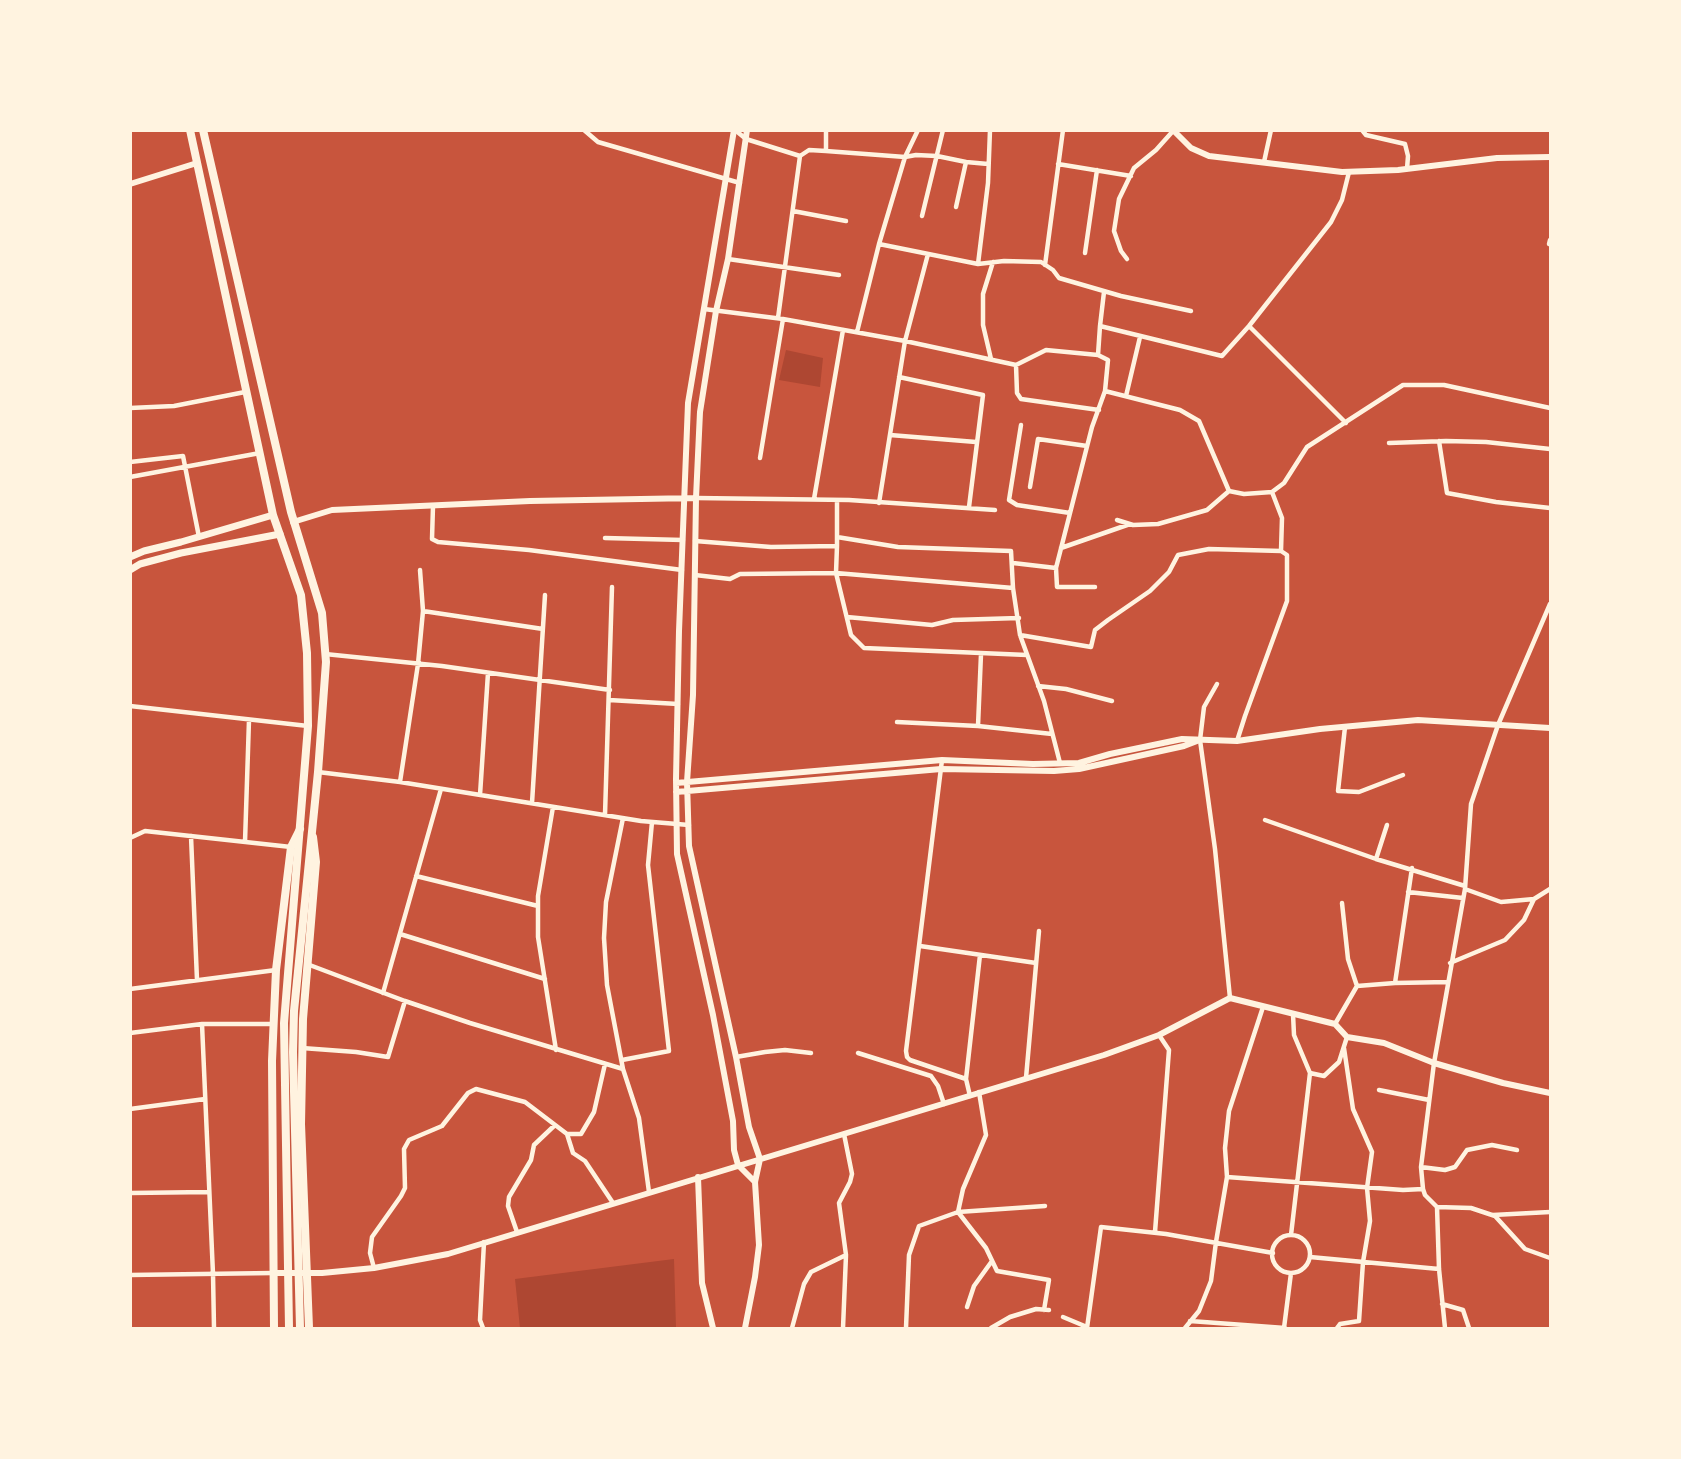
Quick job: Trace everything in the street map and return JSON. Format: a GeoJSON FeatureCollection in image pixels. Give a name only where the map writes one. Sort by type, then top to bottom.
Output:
{"type":"FeatureCollection","features":[{"type":"Feature","properties":{"kind":"main road"},"geometry":{"type":"LineString","coordinates":[[190,130],[273,515],[301,596],[307,654],[308,726],[301,826],[295,848],[276,970],[272,1061],[274,1329]]}},
{"type":"Feature","properties":{"kind":"main road"},"geometry":{"type":"LineString","coordinates":[[203,130],[293,522],[322,613],[325,654],[318,772],[294,1011],[300,1329]]}},
{"type":"Feature","properties":{"kind":"main road"},"geometry":{"type":"LineString","coordinates":[[130,557],[144,551],[273,515]]}},
{"type":"Feature","properties":{"kind":"main road"},"geometry":{"type":"LineString","coordinates":[[130,570],[140,564],[181,553],[280,534]]}},
{"type":"Feature","properties":{"kind":"main road"},"geometry":{"type":"LineString","coordinates":[[309,1329],[301,1124],[303,1019],[316,862],[312,830]]}},
{"type":"Feature","properties":{"kind":"main road"},"geometry":{"type":"LineString","coordinates":[[289,1329],[284,1023],[295,848]]}},
{"type":"Feature","properties":{"kind":"street"},"geometry":{"type":"LineString","coordinates":[[584,130],[598,142],[740,183]]}},
{"type":"Feature","properties":{"kind":"street"},"geometry":{"type":"LineString","coordinates":[[755,1182],[738,1165],[734,1150],[733,1120],[713,1015],[677,854],[676,783],[688,403],[735,130],[746,139],[800,156]]}},
{"type":"Feature","properties":{"kind":"street"},"geometry":{"type":"LineString","coordinates":[[745,1329],[759,1245],[755,1182],[760,1159],[749,1127],[736,1057],[689,846],[687,782],[693,695],[696,498],[700,412],[716,311],[728,259],[747,130]]}},
{"type":"Feature","properties":{"kind":"street"},"geometry":{"type":"LineString","coordinates":[[826,130],[826,151]]}},
{"type":"Feature","properties":{"kind":"street"},"geometry":{"type":"LineString","coordinates":[[857,332],[879,244],[905,157],[918,130]]}},
{"type":"Feature","properties":{"kind":"street"},"geometry":{"type":"LineString","coordinates":[[922,216],[943,130]]}},
{"type":"Feature","properties":{"kind":"street"},"geometry":{"type":"LineString","coordinates":[[978,264],[988,183],[990,130]]}},
{"type":"Feature","properties":{"kind":"street"},"geometry":{"type":"LineString","coordinates":[[1045,265],[1063,130]]}},
{"type":"Feature","properties":{"kind":"street"},"geometry":{"type":"LineString","coordinates":[[1264,162],[1271,130]]}},
{"type":"Feature","properties":{"kind":"street"},"geometry":{"type":"LineString","coordinates":[[1362,130],[1366,135],[1405,144],[1408,156],[1407,169]]}},
{"type":"Feature","properties":{"kind":"street"},"geometry":{"type":"LineString","coordinates":[[1127,259],[1121,252],[1114,231],[1119,199],[1134,168],[1156,150],[1172,131],[1191,148],[1209,156],[1349,172],[1407,169],[1497,158],[1551,157]]}},
{"type":"Feature","properties":{"kind":"street"},"geometry":{"type":"LineString","coordinates":[[760,458],[800,156],[809,150],[905,157],[937,156],[988,164]]}},
{"type":"Feature","properties":{"kind":"street"},"geometry":{"type":"LineString","coordinates":[[956,207],[966,162]]}},
{"type":"Feature","properties":{"kind":"street"},"geometry":{"type":"LineString","coordinates":[[130,184],[197,163]]}},
{"type":"Feature","properties":{"kind":"street"},"geometry":{"type":"LineString","coordinates":[[1058,164],[1131,176]]}},
{"type":"Feature","properties":{"kind":"street"},"geometry":{"type":"LineString","coordinates":[[1085,253],[1097,170]]}},
{"type":"Feature","properties":{"kind":"street"},"geometry":{"type":"LineString","coordinates":[[1100,326],[1222,356],[1249,326],[1331,222],[1342,200],[1349,172]]}},
{"type":"Feature","properties":{"kind":"street"},"geometry":{"type":"LineString","coordinates":[[793,211],[846,221]]}},
{"type":"Feature","properties":{"kind":"street"},"geometry":{"type":"LineString","coordinates":[[879,244],[978,264],[1041,262],[1053,270],[1059,278],[1104,292],[1191,311]]}},
{"type":"Feature","properties":{"kind":"street"},"geometry":{"type":"LineString","coordinates":[[879,503],[905,341],[928,254]]}},
{"type":"Feature","properties":{"kind":"street"},"geometry":{"type":"LineString","coordinates":[[728,259],[839,275]]}},
{"type":"Feature","properties":{"kind":"street"},"geometry":{"type":"LineString","coordinates":[[991,359],[983,325],[983,294],[993,262]]}},
{"type":"Feature","properties":{"kind":"street"},"geometry":{"type":"LineString","coordinates":[[1098,355],[1104,292]]}},
{"type":"Feature","properties":{"kind":"street"},"geometry":{"type":"LineString","coordinates":[[704,309],[780,318],[905,341],[1016,365],[1046,350],[1098,355],[1108,360],[1106,391],[1087,446],[1056,568],[1057,587],[1095,586]]}},
{"type":"Feature","properties":{"kind":"street"},"geometry":{"type":"LineString","coordinates":[[1249,326],[1346,423]]}},
{"type":"Feature","properties":{"kind":"street"},"geometry":{"type":"LineString","coordinates":[[814,499],[843,330]]}},
{"type":"Feature","properties":{"kind":"street"},"geometry":{"type":"LineString","coordinates":[[1126,396],[1140,337]]}},
{"type":"Feature","properties":{"kind":"street"},"geometry":{"type":"LineString","coordinates":[[1016,365],[1017,393],[1020,399],[1099,410]]}},
{"type":"Feature","properties":{"kind":"street"},"geometry":{"type":"LineString","coordinates":[[899,377],[983,395],[969,507]]}},
{"type":"Feature","properties":{"kind":"street"},"geometry":{"type":"LineString","coordinates":[[1229,491],[1244,494],[1272,492],[1284,483],[1307,447],[1403,385],[1444,385],[1551,408]]}},
{"type":"Feature","properties":{"kind":"street"},"geometry":{"type":"LineString","coordinates":[[1106,391],[1180,410],[1198,421],[1229,491]]}},
{"type":"Feature","properties":{"kind":"street"},"geometry":{"type":"LineString","coordinates":[[130,408],[174,406],[246,392]]}},
{"type":"Feature","properties":{"kind":"street"},"geometry":{"type":"LineString","coordinates":[[1022,425],[1009,500],[1017,505],[1070,513]]}},
{"type":"Feature","properties":{"kind":"street"},"geometry":{"type":"LineString","coordinates":[[890,435],[976,442]]}},
{"type":"Feature","properties":{"kind":"street"},"geometry":{"type":"LineString","coordinates":[[1030,487],[1038,439],[1087,446]]}},
{"type":"Feature","properties":{"kind":"street"},"geometry":{"type":"LineString","coordinates":[[1439,441],[1447,492],[1496,502],[1551,508]]}},
{"type":"Feature","properties":{"kind":"street"},"geometry":{"type":"LineString","coordinates":[[1389,443],[1486,442],[1551,448]]}},
{"type":"Feature","properties":{"kind":"street"},"geometry":{"type":"LineString","coordinates":[[130,477],[260,453]]}},
{"type":"Feature","properties":{"kind":"street"},"geometry":{"type":"LineString","coordinates":[[130,462],[183,456],[199,537]]}},
{"type":"Feature","properties":{"kind":"street"},"geometry":{"type":"LineString","coordinates":[[1117,520],[1130,524],[1158,524],[1207,510],[1229,491]]}},
{"type":"Feature","properties":{"kind":"street"},"geometry":{"type":"LineString","coordinates":[[1272,492],[1282,518],[1281,551]]}},
{"type":"Feature","properties":{"kind":"street"},"geometry":{"type":"LineString","coordinates":[[293,522],[332,510],[684,498],[814,499],[995,510]]}},
{"type":"Feature","properties":{"kind":"street"},"geometry":{"type":"LineString","coordinates":[[837,500],[836,573],[851,635],[864,648],[1027,656]]}},
{"type":"Feature","properties":{"kind":"street"},"geometry":{"type":"LineString","coordinates":[[432,506],[432,539],[438,542],[682,570]]}},
{"type":"Feature","properties":{"kind":"street"},"geometry":{"type":"LineString","coordinates":[[1061,548],[1130,524]]}},
{"type":"Feature","properties":{"kind":"street"},"geometry":{"type":"LineString","coordinates":[[837,537],[898,547],[1011,551],[1013,588],[1020,636],[1038,686],[1060,763]]}},
{"type":"Feature","properties":{"kind":"street"},"geometry":{"type":"LineString","coordinates":[[605,538],[683,540]]}},
{"type":"Feature","properties":{"kind":"street"},"geometry":{"type":"LineString","coordinates":[[695,541],[771,547],[837,546]]}},
{"type":"Feature","properties":{"kind":"street"},"geometry":{"type":"LineString","coordinates":[[1020,636],[1092,647],[1095,630],[1150,591],[1169,572],[1178,555],[1209,549],[1281,551],[1287,555],[1287,601],[1237,741]]}},
{"type":"Feature","properties":{"kind":"street"},"geometry":{"type":"LineString","coordinates":[[1013,563],[1056,568]]}},
{"type":"Feature","properties":{"kind":"street"},"geometry":{"type":"LineString","coordinates":[[400,782],[418,664],[423,611],[420,570]]}},
{"type":"Feature","properties":{"kind":"street"},"geometry":{"type":"LineString","coordinates":[[695,575],[730,579],[740,574],[836,573],[1013,588]]}},
{"type":"Feature","properties":{"kind":"street"},"geometry":{"type":"LineString","coordinates":[[605,815],[612,587]]}},
{"type":"Feature","properties":{"kind":"street"},"geometry":{"type":"LineString","coordinates":[[532,803],[545,595]]}},
{"type":"Feature","properties":{"kind":"street"},"geometry":{"type":"LineString","coordinates":[[1445,1329],[1439,1269],[1437,1207],[1423,1189],[1421,1167],[1434,1063],[1465,887],[1472,804],[1498,725],[1551,604]]}},
{"type":"Feature","properties":{"kind":"street"},"geometry":{"type":"LineString","coordinates":[[423,611],[543,629]]}},
{"type":"Feature","properties":{"kind":"street"},"geometry":{"type":"LineString","coordinates":[[847,617],[932,625],[953,620],[1019,618]]}},
{"type":"Feature","properties":{"kind":"street"},"geometry":{"type":"LineString","coordinates":[[325,654],[610,690]]}},
{"type":"Feature","properties":{"kind":"street"},"geometry":{"type":"LineString","coordinates":[[978,726],[981,654]]}},
{"type":"Feature","properties":{"kind":"street"},"geometry":{"type":"LineString","coordinates":[[480,795],[488,673]]}},
{"type":"Feature","properties":{"kind":"street"},"geometry":{"type":"LineString","coordinates":[[1217,684],[1203,707],[1200,740],[1215,849],[1230,998]]}},
{"type":"Feature","properties":{"kind":"street"},"geometry":{"type":"LineString","coordinates":[[1038,686],[1066,689],[1112,701]]}},
{"type":"Feature","properties":{"kind":"street"},"geometry":{"type":"LineString","coordinates":[[609,700],[678,704]]}},
{"type":"Feature","properties":{"kind":"street"},"geometry":{"type":"LineString","coordinates":[[130,706],[308,726]]}},
{"type":"Feature","properties":{"kind":"street"},"geometry":{"type":"LineString","coordinates":[[245,842],[249,720]]}},
{"type":"Feature","properties":{"kind":"street"},"geometry":{"type":"LineString","coordinates":[[676,783],[942,760],[1079,763],[1182,739],[1237,741],[1320,729],[1418,720],[1551,728]]}},
{"type":"Feature","properties":{"kind":"street"},"geometry":{"type":"LineString","coordinates":[[897,722],[978,726],[1052,734]]}},
{"type":"Feature","properties":{"kind":"street"},"geometry":{"type":"LineString","coordinates":[[1345,727],[1338,791],[1359,792],[1403,775]]}},
{"type":"Feature","properties":{"kind":"street"},"geometry":{"type":"LineString","coordinates":[[676,792],[941,769],[1054,771],[1079,769],[1184,746],[1200,740]]}},
{"type":"Feature","properties":{"kind":"street"},"geometry":{"type":"LineString","coordinates":[[942,760],[906,1051],[910,1060],[966,1079]]}},
{"type":"Feature","properties":{"kind":"street"},"geometry":{"type":"LineString","coordinates":[[318,772],[400,782],[623,818],[689,825]]}},
{"type":"Feature","properties":{"kind":"street"},"geometry":{"type":"LineString","coordinates":[[383,993],[441,789]]}},
{"type":"Feature","properties":{"kind":"street"},"geometry":{"type":"LineString","coordinates":[[553,807],[538,906],[538,937],[556,1050]]}},
{"type":"Feature","properties":{"kind":"street"},"geometry":{"type":"LineString","coordinates":[[623,818],[606,902],[604,938],[607,986],[623,1070],[639,1118],[649,1192]]}},
{"type":"Feature","properties":{"kind":"street"},"geometry":{"type":"LineString","coordinates":[[1265,820],[1376,859],[1412,868],[1501,902],[1534,899],[1551,889]]}},
{"type":"Feature","properties":{"kind":"street"},"geometry":{"type":"LineString","coordinates":[[622,1060],[669,1051],[648,865],[652,822]]}},
{"type":"Feature","properties":{"kind":"street"},"geometry":{"type":"LineString","coordinates":[[1376,859],[1387,825]]}},
{"type":"Feature","properties":{"kind":"street"},"geometry":{"type":"LineString","coordinates":[[130,838],[145,831],[295,848]]}},
{"type":"Feature","properties":{"kind":"street"},"geometry":{"type":"LineString","coordinates":[[191,836],[197,980]]}},
{"type":"Feature","properties":{"kind":"street"},"geometry":{"type":"LineString","coordinates":[[1395,983],[1412,868]]}},
{"type":"Feature","properties":{"kind":"street"},"geometry":{"type":"LineString","coordinates":[[416,876],[538,906]]}},
{"type":"Feature","properties":{"kind":"street"},"geometry":{"type":"LineString","coordinates":[[1408,892],[1463,898]]}},
{"type":"Feature","properties":{"kind":"street"},"geometry":{"type":"LineString","coordinates":[[1450,963],[1505,940],[1524,920],[1534,899]]}},
{"type":"Feature","properties":{"kind":"street"},"geometry":{"type":"LineString","coordinates":[[1335,1024],[1357,986],[1348,959],[1342,903]]}},
{"type":"Feature","properties":{"kind":"street"},"geometry":{"type":"LineString","coordinates":[[1026,1078],[1039,931]]}},
{"type":"Feature","properties":{"kind":"street"},"geometry":{"type":"LineString","coordinates":[[400,934],[545,979]]}},
{"type":"Feature","properties":{"kind":"street"},"geometry":{"type":"LineString","coordinates":[[920,946],[1036,963]]}},
{"type":"Feature","properties":{"kind":"street"},"geometry":{"type":"LineString","coordinates":[[970,1096],[966,1079],[980,955]]}},
{"type":"Feature","properties":{"kind":"street"},"geometry":{"type":"LineString","coordinates":[[308,964],[405,1001],[623,1070]]}},
{"type":"Feature","properties":{"kind":"street"},"geometry":{"type":"LineString","coordinates":[[130,989],[276,970]]}},
{"type":"Feature","properties":{"kind":"street"},"geometry":{"type":"LineString","coordinates":[[1357,986],[1448,982]]}},
{"type":"Feature","properties":{"kind":"street"},"geometry":{"type":"LineString","coordinates":[[130,1275],[308,1273],[374,1268],[448,1254],[1104,1055],[1159,1035],[1230,998],[1335,1024],[1347,1037],[1384,1043],[1434,1063],[1503,1083],[1551,1093]]}},
{"type":"Feature","properties":{"kind":"street"},"geometry":{"type":"LineString","coordinates":[[302,1047],[388,1057],[405,1001]]}},
{"type":"Feature","properties":{"kind":"street"},"geometry":{"type":"LineString","coordinates":[[1185,1329],[1190,1320],[1200,1311],[1211,1281],[1227,1177],[1226,1148],[1229,1110],[1263,1007]]}},
{"type":"Feature","properties":{"kind":"street"},"geometry":{"type":"LineString","coordinates":[[1291,1235],[1310,1073],[1294,1035],[1293,1014]]}},
{"type":"Feature","properties":{"kind":"street"},"geometry":{"type":"LineString","coordinates":[[130,1033],[202,1024],[274,1024]]}},
{"type":"Feature","properties":{"kind":"street"},"geometry":{"type":"LineString","coordinates":[[202,1024],[214,1329]]}},
{"type":"Feature","properties":{"kind":"street"},"geometry":{"type":"LineString","coordinates":[[1155,1232],[1169,1050],[1159,1035]]}},
{"type":"Feature","properties":{"kind":"street"},"geometry":{"type":"LineString","coordinates":[[1310,1073],[1324,1076],[1339,1062],[1347,1037]]}},
{"type":"Feature","properties":{"kind":"street"},"geometry":{"type":"LineString","coordinates":[[1337,1329],[1340,1324],[1359,1321],[1363,1262],[1370,1221],[1367,1188],[1372,1152],[1353,1109],[1344,1048]]}},
{"type":"Feature","properties":{"kind":"street"},"geometry":{"type":"LineString","coordinates":[[736,1057],[785,1050],[811,1053]]}},
{"type":"Feature","properties":{"kind":"street"},"geometry":{"type":"LineString","coordinates":[[858,1053],[931,1077],[938,1086],[944,1104]]}},
{"type":"Feature","properties":{"kind":"street"},"geometry":{"type":"LineString","coordinates":[[374,1268],[370,1253],[372,1237],[402,1196],[405,1188],[404,1149],[406,1143],[412,1138],[442,1126],[472,1090],[482,1090],[525,1102],[567,1134],[581,1134],[594,1112],[605,1064]]}},
{"type":"Feature","properties":{"kind":"street"},"geometry":{"type":"LineString","coordinates":[[1379,1090],[1430,1100]]}},
{"type":"Feature","properties":{"kind":"street"},"geometry":{"type":"LineString","coordinates":[[958,1212],[963,1189],[986,1135],[980,1092]]}},
{"type":"Feature","properties":{"kind":"street"},"geometry":{"type":"LineString","coordinates":[[130,1109],[205,1099]]}},
{"type":"Feature","properties":{"kind":"street"},"geometry":{"type":"LineString","coordinates":[[517,1232],[508,1206],[509,1197],[531,1160],[534,1145],[555,1125]]}},
{"type":"Feature","properties":{"kind":"street"},"geometry":{"type":"LineString","coordinates":[[567,1134],[571,1149],[585,1161],[613,1203]]}},
{"type":"Feature","properties":{"kind":"street"},"geometry":{"type":"LineString","coordinates":[[843,1329],[846,1256],[839,1203],[852,1174],[844,1134]]}},
{"type":"Feature","properties":{"kind":"street"},"geometry":{"type":"LineString","coordinates":[[1421,1167],[1445,1170],[1455,1167],[1467,1150],[1492,1145],[1516,1150]]}},
{"type":"Feature","properties":{"kind":"street"},"geometry":{"type":"LineString","coordinates":[[698,1177],[702,1283],[712,1329]]}},
{"type":"Feature","properties":{"kind":"street"},"geometry":{"type":"LineString","coordinates":[[1227,1177],[1367,1188],[1423,1189]]}},
{"type":"Feature","properties":{"kind":"street"},"geometry":{"type":"LineString","coordinates":[[130,1193],[209,1192]]}},
{"type":"Feature","properties":{"kind":"street"},"geometry":{"type":"LineString","coordinates":[[906,1329],[909,1255],[919,1226],[958,1212],[1045,1206]]}},
{"type":"Feature","properties":{"kind":"street"},"geometry":{"type":"LineString","coordinates":[[1437,1207],[1471,1208],[1492,1215],[1551,1212]]}},
{"type":"Feature","properties":{"kind":"street"},"geometry":{"type":"LineString","coordinates":[[958,1212],[986,1248],[997,1271],[1048,1280],[1047,1310],[1036,1309],[1010,1317],[991,1329]]}},
{"type":"Feature","properties":{"kind":"street"},"geometry":{"type":"LineString","coordinates":[[1492,1215],[1510,1231],[1525,1250],[1551,1258]]}},
{"type":"Feature","properties":{"kind":"street"},"geometry":{"type":"LineString","coordinates":[[1064,1317],[1087,1328],[1101,1227],[1155,1232],[1273,1253]]}},
{"type":"Feature","properties":{"kind":"street"},"geometry":{"type":"LineString","coordinates":[[1291,1235],[1298,1236],[1307,1245],[1310,1257],[1304,1269],[1291,1273],[1284,1272],[1277,1267],[1273,1253],[1279,1240],[1291,1235]]}},
{"type":"Feature","properties":{"kind":"street"},"geometry":{"type":"LineString","coordinates":[[483,1329],[480,1320],[484,1242]]}},
{"type":"Feature","properties":{"kind":"street"},"geometry":{"type":"LineString","coordinates":[[792,1329],[804,1284],[812,1272],[846,1256]]}},
{"type":"Feature","properties":{"kind":"street"},"geometry":{"type":"LineString","coordinates":[[1310,1257],[1439,1269]]}},
{"type":"Feature","properties":{"kind":"street"},"geometry":{"type":"LineString","coordinates":[[967,1307],[974,1286],[992,1262]]}},
{"type":"Feature","properties":{"kind":"street"},"geometry":{"type":"LineString","coordinates":[[1190,1320],[1284,1328],[1291,1273]]}},
{"type":"Feature","properties":{"kind":"street"},"geometry":{"type":"LineString","coordinates":[[1442,1304],[1463,1310],[1469,1329]]}},
{"type":"Feature","properties":{"kind":"shaded area"},"geometry":{"type":"Polygon","coordinates":[[[786,350],[823,358],[820,387],[779,380],[786,350]]]}},
{"type":"Feature","properties":{"kind":"shaded area"},"geometry":{"type":"Polygon","coordinates":[[[674,1259],[676,1328],[520,1328],[515,1279],[674,1259]]]}}]}
